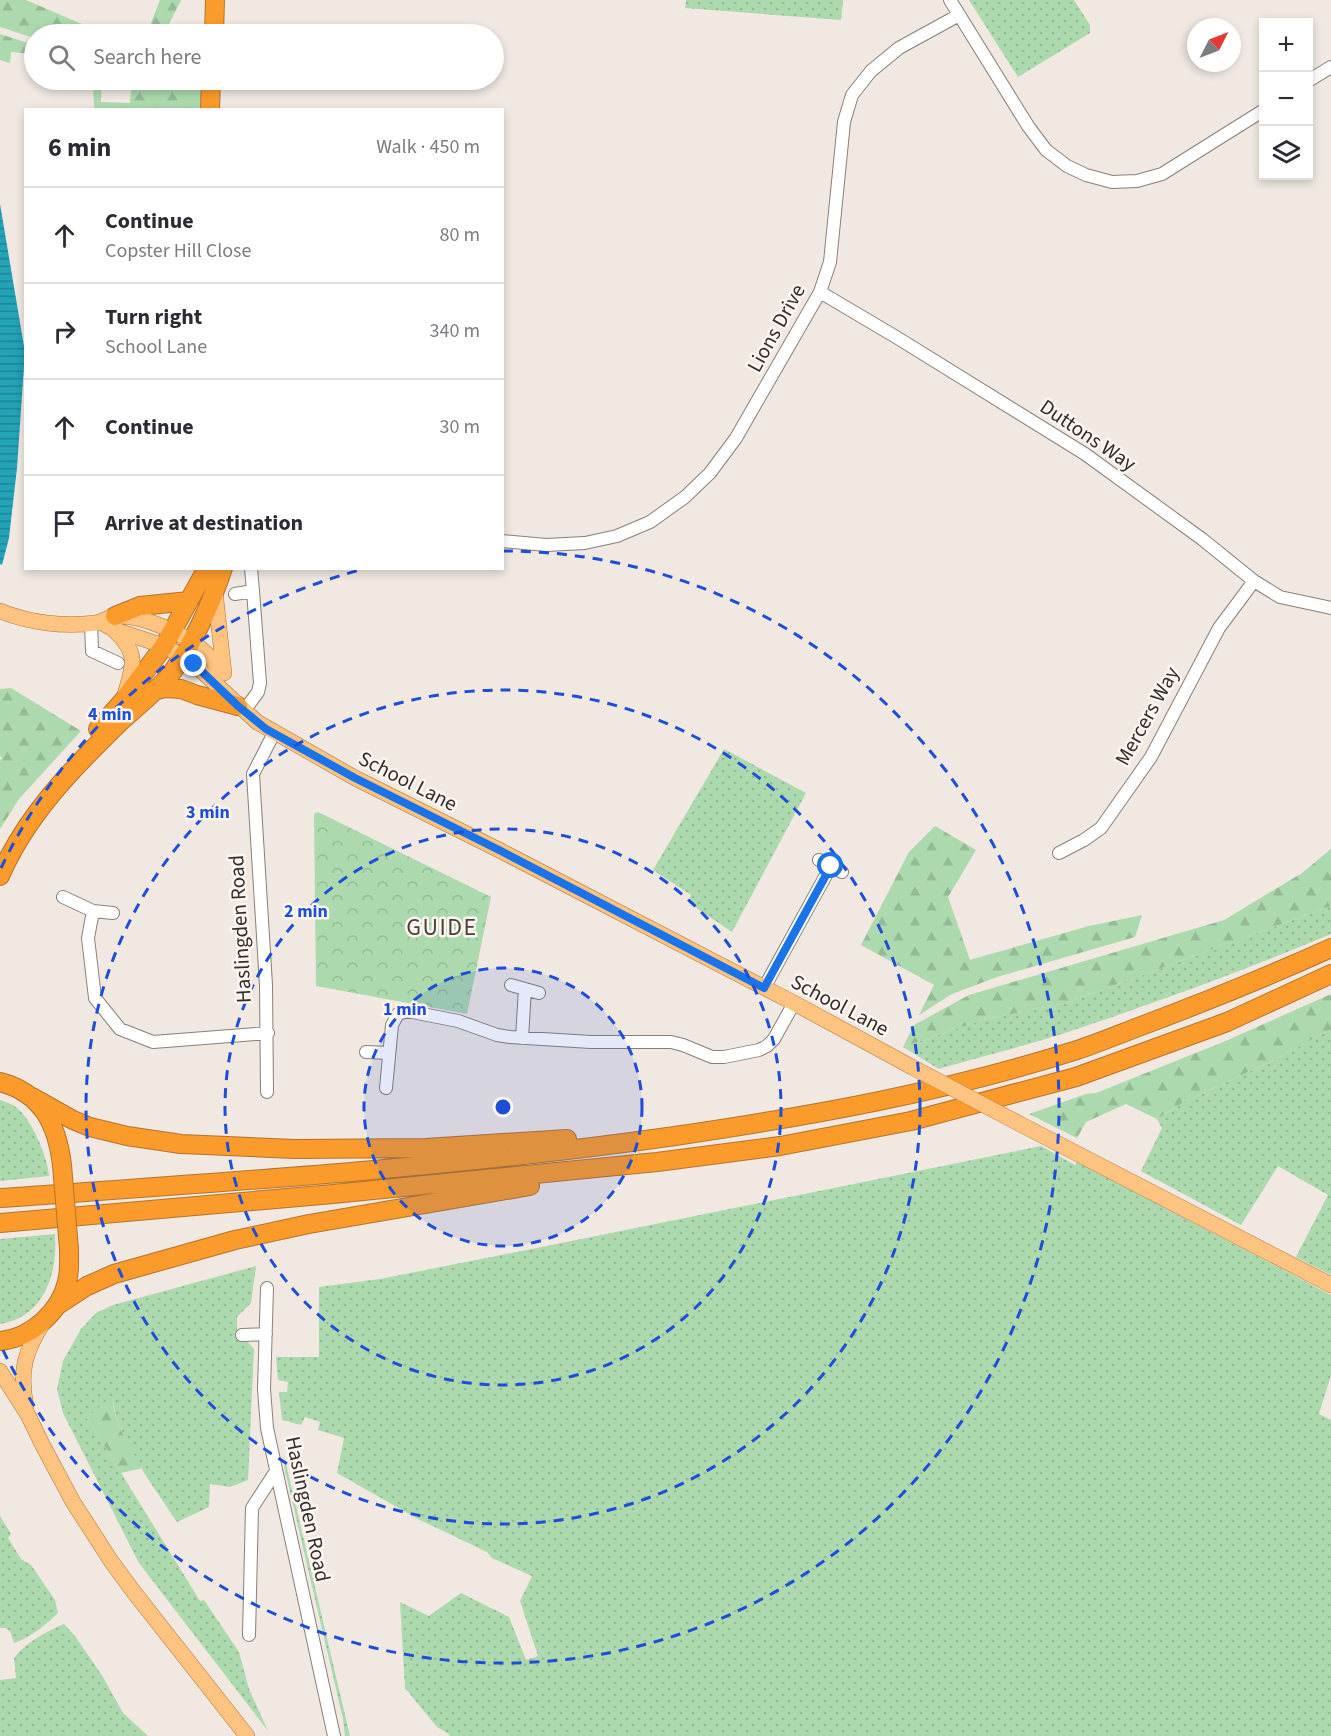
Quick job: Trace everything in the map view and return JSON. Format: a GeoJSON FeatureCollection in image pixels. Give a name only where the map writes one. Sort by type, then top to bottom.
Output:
{"type":"FeatureCollection","features":[{"type":"Feature","properties":{"kind":"highway"},"geometry":{"type":"LineString","coordinates":[[214,24],[215,0]]}},
{"type":"Feature","properties":{"kind":"highway"},"geometry":{"type":"LineString","coordinates":[[210,108],[211,90]]}},
{"type":"Feature","properties":{"kind":"highway"},"geometry":{"type":"LineString","coordinates":[[0,852],[14,827],[51,781],[123,701],[169,639],[206,570]]}},
{"type":"Feature","properties":{"kind":"highway"},"geometry":{"type":"LineString","coordinates":[[0,876],[22,834],[52,792],[94,747],[167,678],[199,627],[223,570]]}},
{"type":"Feature","properties":{"kind":"highway"},"geometry":{"type":"LineString","coordinates":[[105,623],[140,606],[189,601]]}},
{"type":"Feature","properties":{"kind":"highway"},"geometry":{"type":"LineString","coordinates":[[153,691],[165,688],[181,689],[241,709]]}},
{"type":"Feature","properties":{"kind":"highway"},"geometry":{"type":"LineString","coordinates":[[0,1198],[450,1164],[596,1147],[816,1114],[969,1080],[1077,1050],[1207,1002],[1331,948]]}},
{"type":"Feature","properties":{"kind":"highway"},"geometry":{"type":"LineString","coordinates":[[0,1223],[345,1193],[657,1162],[780,1146],[911,1121],[1076,1077],[1227,1022],[1331,974]]}},
{"type":"Feature","properties":{"kind":"highway"},"geometry":{"type":"LineString","coordinates":[[0,1069],[39,1104],[53,1127],[59,1144],[69,1249],[67,1282],[52,1312]]}},
{"type":"Feature","properties":{"kind":"highway"},"geometry":{"type":"LineString","coordinates":[[0,1082],[27,1093],[73,1120],[99,1129],[127,1136],[181,1144],[295,1149],[426,1148],[729,1128]]}},
{"type":"Feature","properties":{"kind":"highway"},"geometry":{"type":"LineString","coordinates":[[0,1341],[23,1334],[87,1286],[114,1274],[235,1240],[309,1224],[558,1182],[657,1162]]}},
{"type":"Feature","properties":{"kind":"main road"},"geometry":{"type":"LineString","coordinates":[[215,591],[224,673]]}},
{"type":"Feature","properties":{"kind":"main road"},"geometry":{"type":"LineString","coordinates":[[0,611],[38,622],[66,624],[147,621],[186,649],[200,648],[224,673],[241,709]]}},
{"type":"Feature","properties":{"kind":"main road"},"geometry":{"type":"LineString","coordinates":[[105,623],[126,642],[132,654],[132,668],[123,701]]}},
{"type":"Feature","properties":{"kind":"main road","name":"School Lane"},"geometry":{"type":"LineString","coordinates":[[186,649],[194,664],[257,722],[355,778],[501,851],[1331,1285]]}},
{"type":"Feature","properties":{"kind":"main road"},"geometry":{"type":"LineString","coordinates":[[28,1415],[24,1393],[24,1365],[28,1350],[52,1312]]}},
{"type":"Feature","properties":{"kind":"main road"},"geometry":{"type":"LineString","coordinates":[[0,1371],[28,1415],[73,1502],[106,1553],[133,1591],[247,1736]]}},
{"type":"Feature","properties":{"kind":"street"},"geometry":{"type":"LineString","coordinates":[[950,0],[1028,126],[1046,150],[1067,166],[1086,175],[1112,182],[1137,181],[1162,174],[1259,113]]}},
{"type":"Feature","properties":{"kind":"street","name":"Lions Drive"},"geometry":{"type":"LineString","coordinates":[[504,541],[546,546],[585,543],[617,536],[650,522],[685,497],[711,473],[736,438],[820,292],[830,262],[844,122],[852,95],[871,71],[899,48],[959,15]]}},
{"type":"Feature","properties":{"kind":"street"},"geometry":{"type":"LineString","coordinates":[[1313,78],[1331,67]]}},
{"type":"Feature","properties":{"kind":"street","name":"Duttons Way"},"geometry":{"type":"LineString","coordinates":[[820,292],[1085,454],[1202,539],[1254,581],[1280,597],[1331,608]]}},
{"type":"Feature","properties":{"kind":"street"},"geometry":{"type":"LineString","coordinates":[[241,709],[258,692],[261,683],[251,570]]}},
{"type":"Feature","properties":{"kind":"street","name":"Mercers Way"},"geometry":{"type":"LineString","coordinates":[[1059,853],[1101,828],[1151,757],[1219,628],[1254,581]]}},
{"type":"Feature","properties":{"kind":"street"},"geometry":{"type":"LineString","coordinates":[[235,594],[253,591]]}},
{"type":"Feature","properties":{"kind":"street"},"geometry":{"type":"LineString","coordinates":[[92,651],[105,623]]}},
{"type":"Feature","properties":{"kind":"street"},"geometry":{"type":"LineString","coordinates":[[79,645],[118,663]]}},
{"type":"Feature","properties":{"kind":"street","name":"Haslingden Road"},"geometry":{"type":"LineString","coordinates":[[267,1092],[268,1034],[253,774],[274,733]]}},
{"type":"Feature","properties":{"kind":"street"},"geometry":{"type":"LineString","coordinates":[[764,988],[836,869],[819,860]]}},
{"type":"Feature","properties":{"kind":"street"},"geometry":{"type":"LineString","coordinates":[[63,897],[93,911],[113,913]]}},
{"type":"Feature","properties":{"kind":"street"},"geometry":{"type":"LineString","coordinates":[[93,911],[88,938],[95,998],[120,1029],[153,1042],[268,1034]]}},
{"type":"Feature","properties":{"kind":"street"},"geometry":{"type":"LineString","coordinates":[[511,985],[539,993]]}},
{"type":"Feature","properties":{"kind":"street"},"geometry":{"type":"LineString","coordinates":[[522,1038],[525,989]]}},
{"type":"Feature","properties":{"kind":"street"},"geometry":{"type":"LineString","coordinates":[[386,1088],[393,1022],[398,1014],[407,1011],[458,1021],[503,1036],[591,1042],[670,1042],[683,1045],[712,1058],[759,1050],[767,1046],[777,1035],[794,1004]]}},
{"type":"Feature","properties":{"kind":"street"},"geometry":{"type":"LineString","coordinates":[[366,1052],[389,1053]]}},
{"type":"Feature","properties":{"kind":"street","name":"Haslingden Road"},"geometry":{"type":"LineString","coordinates":[[267,1288],[264,1389],[267,1428],[334,1736]]}},
{"type":"Feature","properties":{"kind":"street"},"geometry":{"type":"LineString","coordinates":[[242,1335],[266,1334]]}},
{"type":"Feature","properties":{"kind":"street"},"geometry":{"type":"LineString","coordinates":[[249,1635],[252,1508],[276,1471]]}},
{"type":"Feature","properties":{"kind":"green space"},"geometry":{"type":"Polygon","coordinates":[[[0,0],[26,0],[82,24],[24,24],[24,35],[0,27],[0,0]]]}},
{"type":"Feature","properties":{"kind":"green space"},"geometry":{"type":"Polygon","coordinates":[[[160,0],[181,0],[169,24],[151,24],[160,0]]]}},
{"type":"Feature","properties":{"kind":"green space"},"geometry":{"type":"Polygon","coordinates":[[[686,0],[843,0],[841,20],[685,8],[686,0]]]}},
{"type":"Feature","properties":{"kind":"green space"},"geometry":{"type":"Polygon","coordinates":[[[969,0],[1074,0],[1090,25],[1090,33],[1018,77],[969,0]]]}},
{"type":"Feature","properties":{"kind":"green space"},"geometry":{"type":"Polygon","coordinates":[[[0,34],[24,42],[24,53],[11,52],[10,63],[0,60],[0,34]]]}},
{"type":"Feature","properties":{"kind":"green space"},"geometry":{"type":"Polygon","coordinates":[[[93,90],[102,90],[101,102],[130,103],[131,90],[202,90],[200,108],[94,108],[93,90]]]}},
{"type":"Feature","properties":{"kind":"green space"},"geometry":{"type":"Polygon","coordinates":[[[11,688],[81,731],[19,799],[0,829],[0,760],[2,758],[0,756],[0,689],[11,688]]]}},
{"type":"Feature","properties":{"kind":"green space"},"geometry":{"type":"Polygon","coordinates":[[[724,749],[806,793],[732,932],[689,903],[691,895],[653,870],[724,749]]]}},
{"type":"Feature","properties":{"kind":"green space"},"geometry":{"type":"Polygon","coordinates":[[[318,812],[491,897],[467,1014],[316,986],[314,814],[318,812]]]}},
{"type":"Feature","properties":{"kind":"green space"},"geometry":{"type":"Polygon","coordinates":[[[935,826],[976,850],[948,897],[970,960],[1089,926],[1142,915],[1135,937],[997,977],[952,994],[919,1015],[934,985],[861,945],[909,852],[935,826]]]}},
{"type":"Feature","properties":{"kind":"green space"},"geometry":{"type":"Polygon","coordinates":[[[1331,849],[1331,906],[1066,1003],[982,1020],[903,1047],[914,1025],[969,995],[1224,920],[1302,873],[1331,849]]]}},
{"type":"Feature","properties":{"kind":"green space"},"geometry":{"type":"Polygon","coordinates":[[[1331,906],[1331,934],[1198,987],[1062,1034],[939,1069],[903,1047],[982,1020],[1066,1003],[1331,906]]]}},
{"type":"Feature","properties":{"kind":"green space"},"geometry":{"type":"Polygon","coordinates":[[[1331,994],[1331,1029],[1280,1057],[1184,1102],[1157,1119],[1126,1104],[1086,1122],[1077,1138],[1029,1114],[1086,1094],[1096,1093],[1228,1040],[1331,994]]]}},
{"type":"Feature","properties":{"kind":"green space"},"geometry":{"type":"Polygon","coordinates":[[[1331,1029],[1331,1275],[1296,1257],[1328,1195],[1278,1166],[1241,1225],[1141,1171],[1162,1128],[1157,1119],[1184,1102],[1280,1057],[1331,1029]]]}},
{"type":"Feature","properties":{"kind":"green space"},"geometry":{"type":"Polygon","coordinates":[[[0,1100],[17,1108],[28,1121],[42,1150],[49,1176],[0,1181],[0,1100]]]}},
{"type":"Feature","properties":{"kind":"green space"},"geometry":{"type":"Polygon","coordinates":[[[1041,1146],[1075,1165],[1077,1162],[1331,1295],[1331,1375],[1319,1414],[1331,1420],[1331,1736],[450,1736],[437,1727],[405,1688],[400,1602],[429,1616],[461,1593],[509,1617],[526,1660],[538,1656],[520,1601],[532,1576],[418,1519],[337,1473],[344,1438],[318,1430],[320,1422],[305,1417],[301,1425],[282,1420],[279,1392],[287,1392],[288,1382],[278,1380],[276,1357],[319,1357],[319,1287],[380,1279],[1041,1146]]]}},
{"type":"Feature","properties":{"kind":"green space"},"geometry":{"type":"Polygon","coordinates":[[[55,1234],[51,1278],[38,1303],[28,1313],[0,1324],[0,1239],[55,1234]]]}},
{"type":"Feature","properties":{"kind":"green space"},"geometry":{"type":"Polygon","coordinates":[[[256,1266],[251,1303],[237,1317],[237,1340],[247,1341],[254,1349],[248,1480],[230,1487],[210,1484],[209,1507],[177,1522],[128,1444],[115,1411],[113,1396],[87,1418],[200,1601],[204,1600],[239,1652],[249,1689],[268,1731],[139,1563],[63,1413],[57,1389],[63,1361],[81,1329],[96,1313],[113,1305],[256,1266]]]}},
{"type":"Feature","properties":{"kind":"green space"},"geometry":{"type":"Polygon","coordinates":[[[113,1395],[118,1423],[143,1468],[121,1473],[87,1418],[113,1395]]]}},
{"type":"Feature","properties":{"kind":"green space"},"geometry":{"type":"Polygon","coordinates":[[[286,1464],[350,1736],[345,1736],[284,1466],[286,1464]]]}},
{"type":"Feature","properties":{"kind":"green space"},"geometry":{"type":"Polygon","coordinates":[[[0,1516],[11,1534],[8,1538],[21,1559],[31,1565],[55,1600],[58,1613],[37,1631],[14,1643],[10,1631],[0,1628],[0,1516]]]}},
{"type":"Feature","properties":{"kind":"green space"},"geometry":{"type":"Polygon","coordinates":[[[64,1624],[103,1677],[123,1713],[148,1736],[0,1736],[0,1680],[16,1678],[14,1658],[24,1647],[64,1624]]]}},
{"type":"Feature","properties":{"kind":"water"},"geometry":{"type":"Polygon","coordinates":[[[0,204],[24,346],[24,366],[17,468],[9,538],[2,565],[0,564],[0,204]]]}},
{"type":"Feature","properties":{"kind":"district","name":"GUIDE"},"geometry":{"type":"Point","coordinates":[442,927]}},
{"type":"Feature","properties":{"kind":"route"},"geometry":{"type":"LineString","coordinates":[[194,664],[266,729],[401,802],[501,851],[764,988],[831,866]]}}]}
